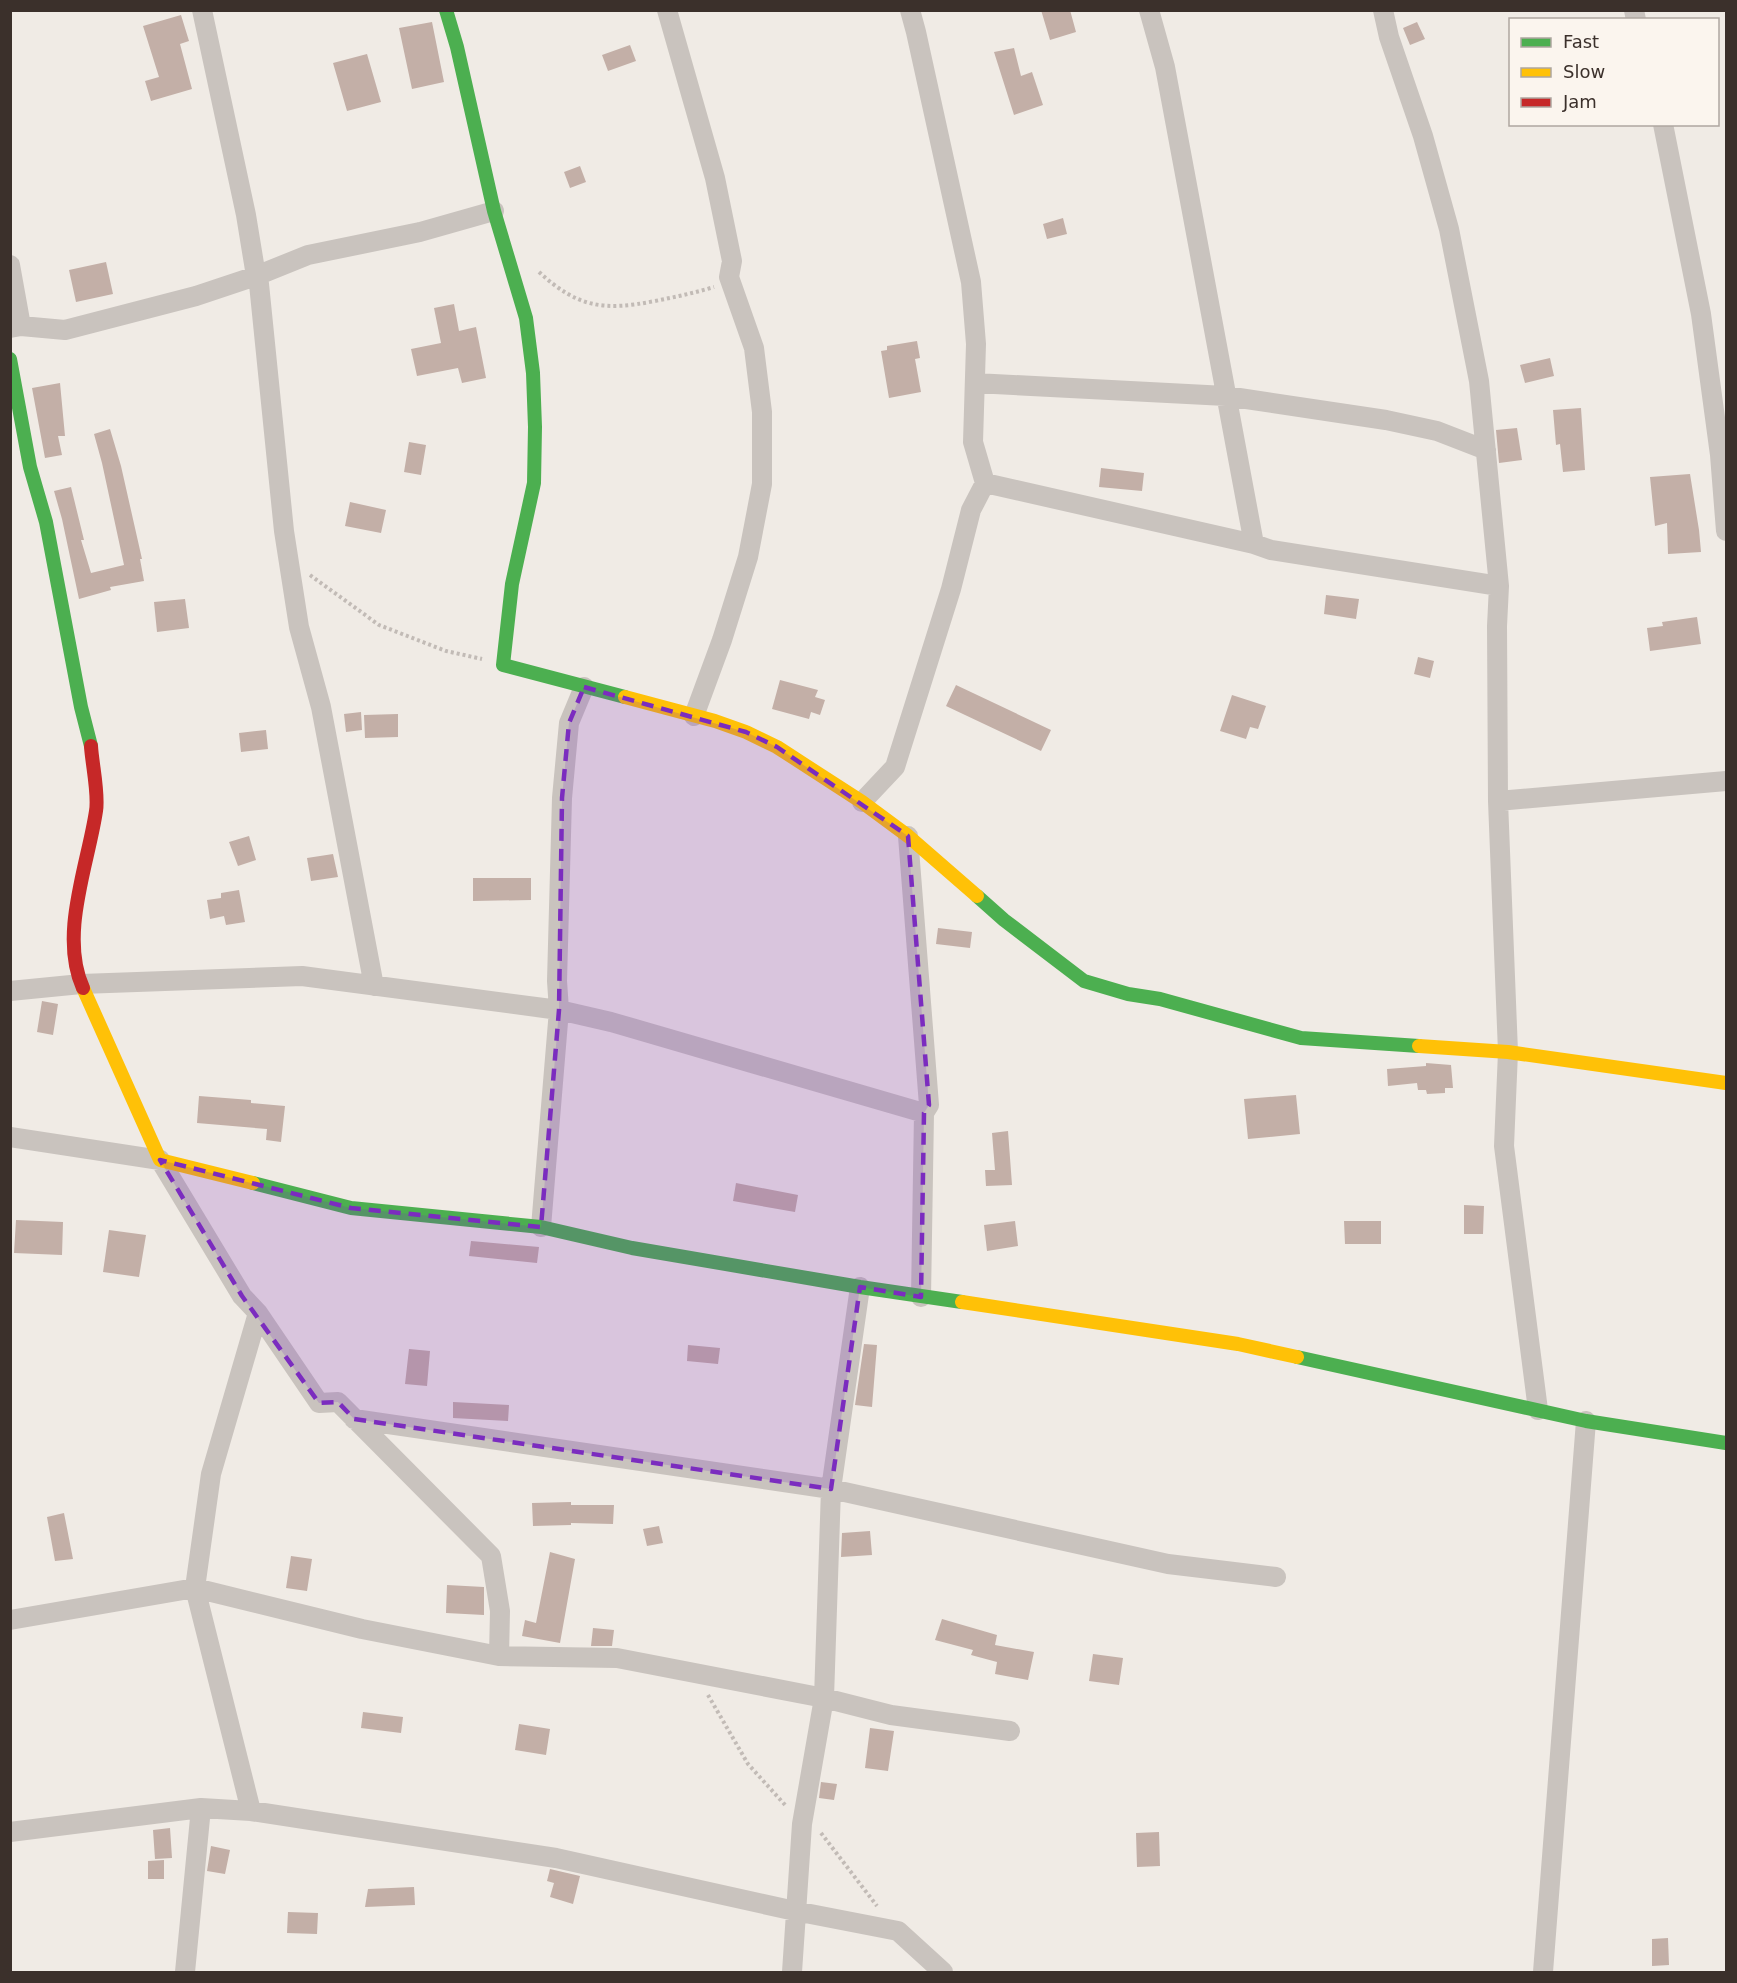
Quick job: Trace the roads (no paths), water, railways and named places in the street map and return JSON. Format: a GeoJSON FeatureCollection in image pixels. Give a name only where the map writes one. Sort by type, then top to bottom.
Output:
{"type":"FeatureCollection","features":[{"type":"Feature","properties":{"kind":"street"},"geometry":{"type":"LineString","coordinates":[[201,10],[259,284],[284,531],[298,627],[321,707],[374,986]]}},
{"type":"Feature","properties":{"kind":"street"},"geometry":{"type":"LineString","coordinates":[[446,10],[457,47],[494,211],[526,318],[533,373],[534,483],[512,584],[503,664],[694,716],[746,732],[777,747],[862,802],[908,836],[1005,920],[1084,981],[1128,994],[1160,999],[1301,1038],[1508,1052],[1726,1083]]}},
{"type":"Feature","properties":{"kind":"street"},"geometry":{"type":"LineString","coordinates":[[667,10],[721,205],[732,261],[729,277],[754,348],[762,412],[762,484],[748,557],[722,640],[694,716]]}},
{"type":"Feature","properties":{"kind":"street"},"geometry":{"type":"LineString","coordinates":[[862,802],[895,767],[951,589],[971,510],[985,483],[973,442],[976,344],[971,282],[910,10]]}},
{"type":"Feature","properties":{"kind":"street"},"geometry":{"type":"LineString","coordinates":[[1149,10],[1165,67],[1254,544]]}},
{"type":"Feature","properties":{"kind":"street"},"geometry":{"type":"LineString","coordinates":[[1383,10],[1389,37],[1422,136],[1449,229],[1479,381],[1498,586],[1498,801],[1508,1052],[1504,1146],[1538,1410]]}},
{"type":"Feature","properties":{"kind":"street"},"geometry":{"type":"LineString","coordinates":[[1663,126],[1701,314],[1720,455],[1726,531]]}},
{"type":"Feature","properties":{"kind":"street"},"geometry":{"type":"LineString","coordinates":[[10,265],[16,327],[65,330],[135,313],[256,276],[308,255],[420,232],[494,211]]}},
{"type":"Feature","properties":{"kind":"street"},"geometry":{"type":"LineString","coordinates":[[10,359],[30,467],[46,522],[77,688],[90,740],[97,808],[77,898],[74,924],[74,949],[81,984],[160,1160],[242,1296],[258,1313],[319,1403],[338,1402],[491,1556],[500,1611],[499,1656]]}},
{"type":"Feature","properties":{"kind":"street"},"geometry":{"type":"LineString","coordinates":[[975,383],[1226,396],[1437,430],[1486,450]]}},
{"type":"Feature","properties":{"kind":"street"},"geometry":{"type":"LineString","coordinates":[[985,483],[1254,544],[1271,550],[1498,586]]}},
{"type":"Feature","properties":{"kind":"street"},"geometry":{"type":"LineString","coordinates":[[541,1227],[559,1010],[562,798],[569,723],[584,687]]}},
{"type":"Feature","properties":{"kind":"street"},"geometry":{"type":"LineString","coordinates":[[1498,801],[1726,781]]}},
{"type":"Feature","properties":{"kind":"street"},"geometry":{"type":"LineString","coordinates":[[908,836],[929,1105],[924,1113],[921,1297]]}},
{"type":"Feature","properties":{"kind":"street"},"geometry":{"type":"LineString","coordinates":[[10,991],[81,984],[302,976],[559,1010],[610,1022],[924,1113]]}},
{"type":"Feature","properties":{"kind":"street"},"geometry":{"type":"LineString","coordinates":[[10,1137],[160,1160],[351,1208],[541,1227],[632,1248],[860,1287],[1238,1344],[1586,1421],[1726,1443]]}},
{"type":"Feature","properties":{"kind":"street"},"geometry":{"type":"LineString","coordinates":[[792,1972],[802,1824],[824,1698],[831,1489],[860,1287]]}},
{"type":"Feature","properties":{"kind":"street"},"geometry":{"type":"LineString","coordinates":[[251,1811],[195,1588],[211,1474],[258,1313]]}},
{"type":"Feature","properties":{"kind":"street"},"geometry":{"type":"LineString","coordinates":[[354,1419],[831,1489],[1168,1564],[1276,1577]]}},
{"type":"Feature","properties":{"kind":"street"},"geometry":{"type":"LineString","coordinates":[[1543,1972],[1586,1421]]}},
{"type":"Feature","properties":{"kind":"street"},"geometry":{"type":"LineString","coordinates":[[10,1620],[195,1588],[362,1629],[499,1656],[617,1658],[824,1698],[891,1715],[1010,1731]]}},
{"type":"Feature","properties":{"kind":"street"},"geometry":{"type":"LineString","coordinates":[[184,1972],[201,1808]]}},
{"type":"Feature","properties":{"kind":"street"},"geometry":{"type":"LineString","coordinates":[[10,1832],[201,1808],[251,1811],[556,1858],[795,1911],[898,1930],[943,1972]]}}]}
